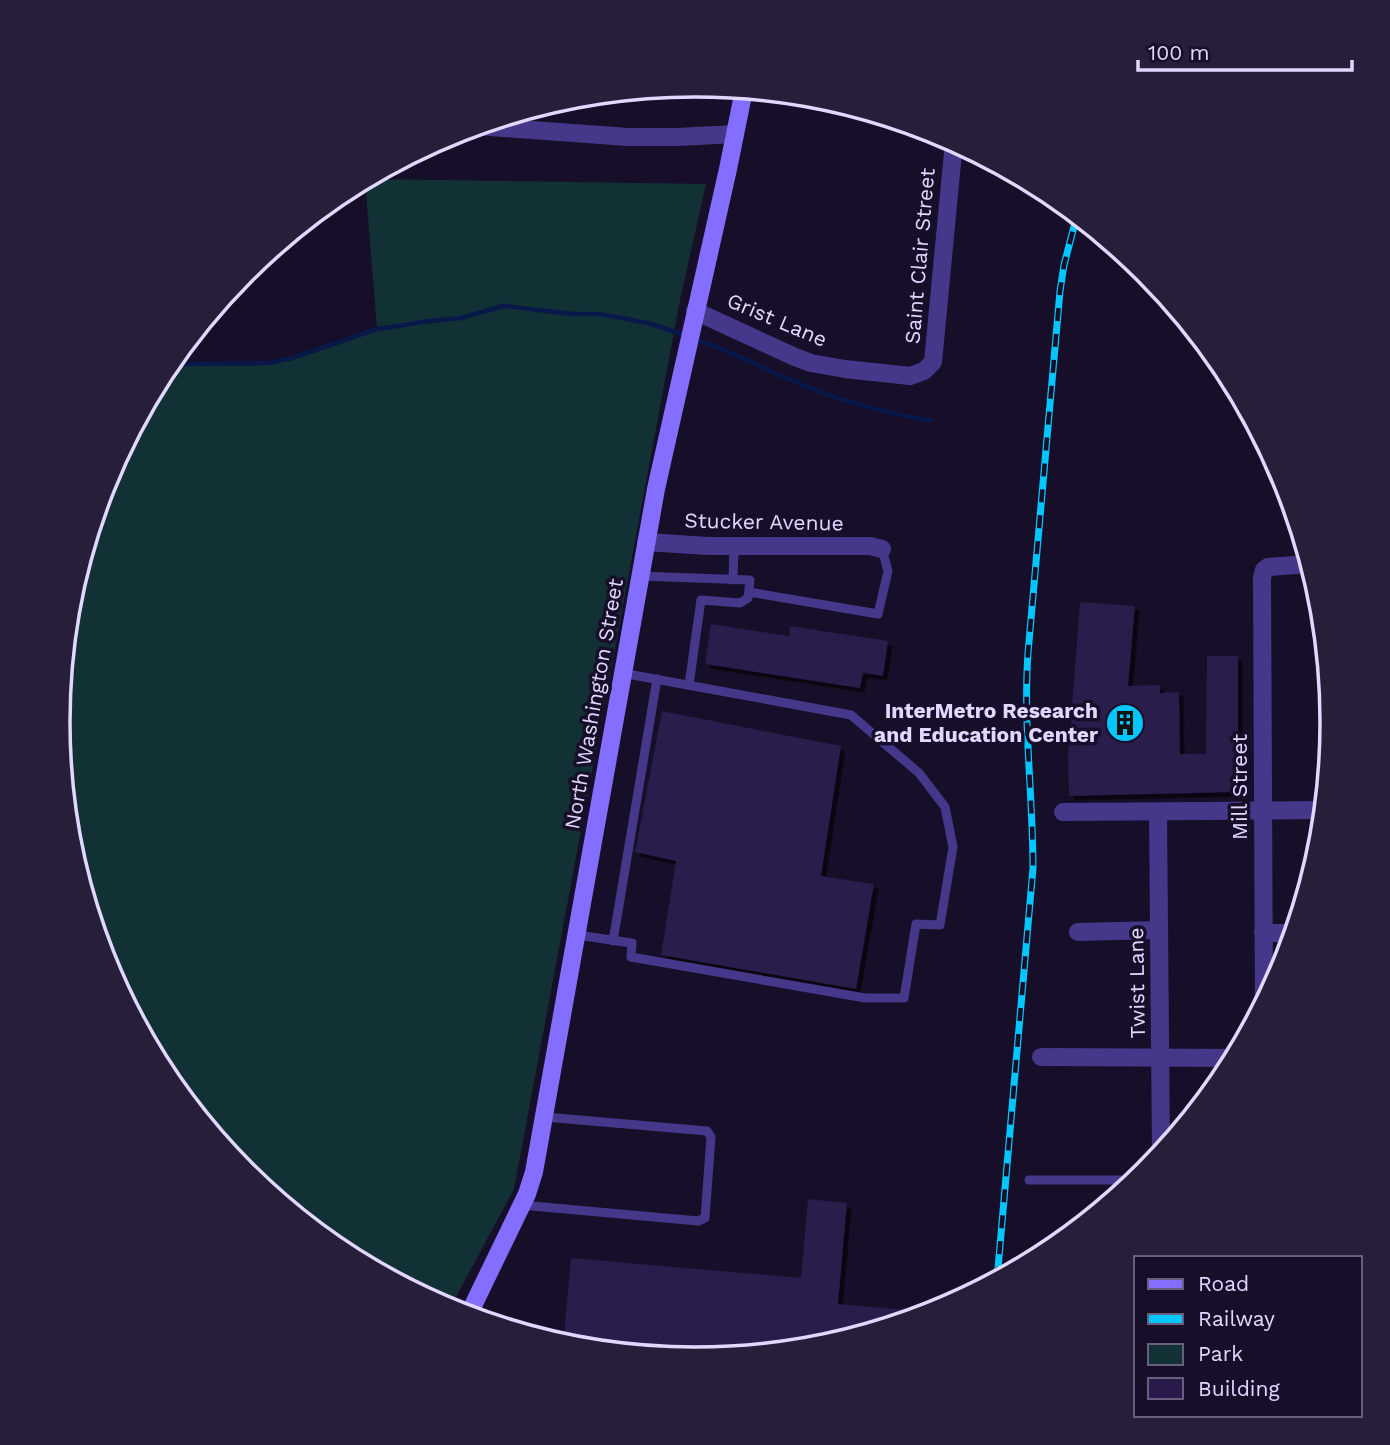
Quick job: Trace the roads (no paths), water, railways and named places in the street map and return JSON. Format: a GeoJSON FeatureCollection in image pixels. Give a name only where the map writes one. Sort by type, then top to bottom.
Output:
{"type":"FeatureCollection","features":[{"type":"Feature","properties":{"kind":"street","name":"North Washington Street"},"geometry":{"type":"LineString","coordinates":[[473,1306],[534,1172],[646,542],[742,100]]}},
{"type":"Feature","properties":{"kind":"street"},"geometry":{"type":"LineString","coordinates":[[503,128],[628,138],[735,134]]}},
{"type":"Feature","properties":{"kind":"street","name":"Saint Clair Street"},"geometry":{"type":"LineString","coordinates":[[924,371],[933,362],[953,154]]}},
{"type":"Feature","properties":{"kind":"street","name":"Grist Lane"},"geometry":{"type":"LineString","coordinates":[[695,311],[811,363],[910,376],[924,371]]}},
{"type":"Feature","properties":{"kind":"street","name":"Stucker Avenue"},"geometry":{"type":"LineString","coordinates":[[646,542],[734,547],[870,546],[882,549]]}},
{"type":"Feature","properties":{"kind":"street","name":"Mill Street"},"geometry":{"type":"LineString","coordinates":[[1264,981],[1262,578],[1268,567],[1300,565]]}},
{"type":"Feature","properties":{"kind":"street"},"geometry":{"type":"LineString","coordinates":[[1063,812],[1314,810]]}},
{"type":"Feature","properties":{"kind":"street","name":"Twist Lane"},"geometry":{"type":"LineString","coordinates":[[1158,811],[1161,1139]]}},
{"type":"Feature","properties":{"kind":"street"},"geometry":{"type":"LineString","coordinates":[[1078,932],[1159,930]]}},
{"type":"Feature","properties":{"kind":"street"},"geometry":{"type":"LineString","coordinates":[[1263,933],[1283,933]]}},
{"type":"Feature","properties":{"kind":"street"},"geometry":{"type":"LineString","coordinates":[[1041,1057],[1222,1058]]}},
{"type":"Feature","properties":{"kind":"lane"},"geometry":{"type":"LineString","coordinates":[[733,580],[734,547]]}},
{"type":"Feature","properties":{"kind":"lane"},"geometry":{"type":"LineString","coordinates":[[749,592],[878,614],[888,571],[882,549]]}},
{"type":"Feature","properties":{"kind":"lane"},"geometry":{"type":"LineString","coordinates":[[640,576],[750,580],[748,598],[740,603],[701,600],[689,685]]}},
{"type":"Feature","properties":{"kind":"lane"},"geometry":{"type":"LineString","coordinates":[[576,935],[632,943],[631,957],[865,998],[904,998],[916,924],[940,925],[953,847],[945,807],[919,773],[851,715],[622,673]]}},
{"type":"Feature","properties":{"kind":"lane"},"geometry":{"type":"LineString","coordinates":[[613,941],[657,680]]}},
{"type":"Feature","properties":{"kind":"lane"},"geometry":{"type":"LineString","coordinates":[[521,1205],[698,1221],[705,1219],[711,1137],[707,1131],[545,1117]]}},
{"type":"Feature","properties":{"kind":"lane"},"geometry":{"type":"LineString","coordinates":[[1029,1180],[1120,1180]]}},
{"type":"Feature","properties":{"kind":"waterway"},"geometry":{"type":"LineString","coordinates":[[184,363],[268,363],[292,358],[377,329],[461,318],[503,306],[573,314],[600,314],[648,323],[687,336]]}},
{"type":"Feature","properties":{"kind":"waterway"},"geometry":{"type":"LineString","coordinates":[[695,339],[830,395],[931,421]]}},
{"type":"Feature","properties":{"kind":"railway"},"geometry":{"type":"LineString","coordinates":[[998,1269],[1033,868],[1027,706],[1028,653],[1060,291],[1074,226]]}},
{"type":"Feature","properties":{"kind":"place","name":"InterMetro Research and Education Center"},"geometry":{"type":"Point","coordinates":[1125,723]}}]}
